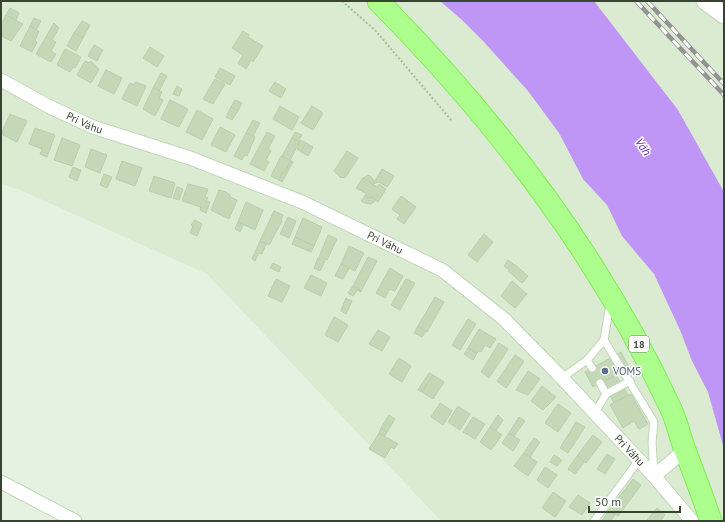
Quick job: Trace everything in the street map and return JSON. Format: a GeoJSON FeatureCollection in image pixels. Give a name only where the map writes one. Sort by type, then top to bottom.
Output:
{"type":"FeatureCollection","features":[{"type":"Feature","properties":{"kind":"main road","name":"18"},"geometry":{"type":"LineString","coordinates":[[378,1],[416,39],[508,146],[563,221],[636,338],[672,411],[711,521]]}},
{"type":"Feature","properties":{"kind":"street"},"geometry":{"type":"LineString","coordinates":[[705,1],[724,15]]}},
{"type":"Feature","properties":{"kind":"street","name":"Pri Váhu"},"geometry":{"type":"LineString","coordinates":[[1,80],[50,107],[93,127],[190,158],[302,202],[442,270],[504,319],[654,476],[692,521]]}},
{"type":"Feature","properties":{"kind":"street"},"geometry":{"type":"LineString","coordinates":[[654,476],[685,450]]}},
{"type":"Feature","properties":{"kind":"street"},"geometry":{"type":"LineString","coordinates":[[1,482],[75,521]]}},
{"type":"Feature","properties":{"kind":"lane"},"geometry":{"type":"LineString","coordinates":[[562,378],[587,360],[604,340],[611,298]]}},
{"type":"Feature","properties":{"kind":"lane"},"geometry":{"type":"LineString","coordinates":[[604,340],[654,422],[652,442],[654,476]]}},
{"type":"Feature","properties":{"kind":"lane"},"geometry":{"type":"LineString","coordinates":[[587,360],[592,368]]}},
{"type":"Feature","properties":{"kind":"lane"},"geometry":{"type":"LineString","coordinates":[[595,413],[606,394],[630,381]]}},
{"type":"Feature","properties":{"kind":"lane"},"geometry":{"type":"LineString","coordinates":[[600,383],[606,394]]}},
{"type":"Feature","properties":{"kind":"lane"},"geometry":{"type":"LineString","coordinates":[[594,521],[639,460]]}},
{"type":"Feature","properties":{"kind":"path"},"geometry":{"type":"LineString","coordinates":[[342,1],[375,30],[452,121]]}},
{"type":"Feature","properties":{"kind":"shaded area"},"geometry":{"type":"Polygon","coordinates":[[[1,1],[724,1],[724,521],[441,521],[207,274],[20,190],[1,184],[1,1]]]}},
{"type":"Feature","properties":{"kind":"water","name":"Váh"},"geometry":{"type":"Polygon","coordinates":[[[440,1],[594,1],[678,110],[724,192],[724,449],[708,392],[692,361],[680,330],[654,274],[622,236],[607,205],[583,179],[559,133],[528,91],[483,41],[440,1]]]}},
{"type":"Feature","properties":{"kind":"building"},"geometry":{"type":"Polygon","coordinates":[[[10,8],[19,13],[16,20],[6,15],[10,8]]]}},
{"type":"Feature","properties":{"kind":"building"},"geometry":{"type":"Polygon","coordinates":[[[6,15],[23,24],[11,41],[1,36],[1,25],[6,15]]]}},
{"type":"Feature","properties":{"kind":"building"},"geometry":{"type":"Polygon","coordinates":[[[34,18],[41,21],[36,30],[30,26],[34,18]]]}},
{"type":"Feature","properties":{"kind":"building"},"geometry":{"type":"Polygon","coordinates":[[[82,21],[90,25],[83,38],[74,33],[82,21]]]}},
{"type":"Feature","properties":{"kind":"building"},"geometry":{"type":"Polygon","coordinates":[[[54,23],[59,28],[52,40],[46,37],[54,23]]]}},
{"type":"Feature","properties":{"kind":"building"},"geometry":{"type":"Polygon","coordinates":[[[30,26],[39,31],[35,41],[37,42],[32,52],[20,46],[30,26]]]}},
{"type":"Feature","properties":{"kind":"building"},"geometry":{"type":"Polygon","coordinates":[[[243,31],[249,35],[248,37],[263,46],[253,62],[251,60],[246,69],[238,63],[243,55],[232,48],[243,31]]]}},
{"type":"Feature","properties":{"kind":"building"},"geometry":{"type":"Polygon","coordinates":[[[74,33],[83,38],[76,51],[67,46],[74,33]]]}},
{"type":"Feature","properties":{"kind":"building"},"geometry":{"type":"Polygon","coordinates":[[[46,37],[56,42],[51,51],[56,54],[51,62],[36,54],[46,37]]]}},
{"type":"Feature","properties":{"kind":"building"},"geometry":{"type":"Polygon","coordinates":[[[94,45],[103,50],[97,61],[88,56],[94,45]]]}},
{"type":"Feature","properties":{"kind":"building"},"geometry":{"type":"Polygon","coordinates":[[[150,47],[164,56],[157,67],[143,58],[150,47]]]}},
{"type":"Feature","properties":{"kind":"building"},"geometry":{"type":"Polygon","coordinates":[[[65,49],[81,57],[75,68],[73,67],[70,72],[57,65],[65,49]]]}},
{"type":"Feature","properties":{"kind":"building"},"geometry":{"type":"Polygon","coordinates":[[[85,61],[90,63],[91,61],[99,69],[91,83],[77,75],[85,61]]]}},
{"type":"Feature","properties":{"kind":"building"},"geometry":{"type":"Polygon","coordinates":[[[220,68],[235,76],[230,85],[215,77],[220,68]]]}},
{"type":"Feature","properties":{"kind":"building"},"geometry":{"type":"Polygon","coordinates":[[[106,70],[122,78],[114,94],[98,86],[106,70]]]}},
{"type":"Feature","properties":{"kind":"building"},"geometry":{"type":"Polygon","coordinates":[[[161,73],[167,76],[159,91],[153,88],[161,73]]]}},
{"type":"Feature","properties":{"kind":"building"},"geometry":{"type":"Polygon","coordinates":[[[215,79],[225,84],[213,104],[203,99],[215,79]]]}},
{"type":"Feature","properties":{"kind":"building"},"geometry":{"type":"Polygon","coordinates":[[[136,82],[146,86],[137,106],[122,99],[130,83],[134,85],[136,82]]]}},
{"type":"Feature","properties":{"kind":"building"},"geometry":{"type":"Polygon","coordinates":[[[275,82],[286,89],[281,98],[269,91],[275,82]]]}},
{"type":"Feature","properties":{"kind":"building"},"geometry":{"type":"Polygon","coordinates":[[[177,86],[182,89],[179,96],[173,94],[177,86]]]}},
{"type":"Feature","properties":{"kind":"building"},"geometry":{"type":"Polygon","coordinates":[[[153,88],[162,92],[159,98],[163,100],[155,116],[143,109],[153,88]]]}},
{"type":"Feature","properties":{"kind":"building"},"geometry":{"type":"Polygon","coordinates":[[[170,100],[188,109],[179,127],[161,119],[170,100]]]}},
{"type":"Feature","properties":{"kind":"building"},"geometry":{"type":"Polygon","coordinates":[[[235,100],[242,103],[238,111],[231,107],[235,100]]]}},
{"type":"Feature","properties":{"kind":"building"},"geometry":{"type":"Polygon","coordinates":[[[280,106],[299,117],[292,130],[273,119],[280,106]]]}},
{"type":"Feature","properties":{"kind":"building"},"geometry":{"type":"Polygon","coordinates":[[[312,106],[323,113],[313,130],[301,123],[312,106]]]}},
{"type":"Feature","properties":{"kind":"building"},"geometry":{"type":"Polygon","coordinates":[[[231,107],[238,111],[232,120],[226,117],[231,107]]]}},
{"type":"Feature","properties":{"kind":"building"},"geometry":{"type":"Polygon","coordinates":[[[197,110],[213,119],[202,140],[186,132],[197,110]]]}},
{"type":"Feature","properties":{"kind":"building"},"geometry":{"type":"Polygon","coordinates":[[[10,114],[27,121],[17,142],[1,134],[10,114]]]}},
{"type":"Feature","properties":{"kind":"building"},"geometry":{"type":"Polygon","coordinates":[[[253,120],[260,123],[253,136],[246,133],[253,120]]]}},
{"type":"Feature","properties":{"kind":"building"},"geometry":{"type":"Polygon","coordinates":[[[220,127],[235,135],[226,152],[211,145],[220,127]]]}},
{"type":"Feature","properties":{"kind":"building"},"geometry":{"type":"Polygon","coordinates":[[[35,128],[55,135],[47,157],[40,154],[42,149],[29,144],[35,128]]]}},
{"type":"Feature","properties":{"kind":"building"},"geometry":{"type":"Polygon","coordinates":[[[267,132],[275,136],[268,149],[271,151],[266,160],[269,162],[264,171],[250,164],[267,132]]]}},
{"type":"Feature","properties":{"kind":"building"},"geometry":{"type":"Polygon","coordinates":[[[295,132],[302,135],[298,141],[292,138],[295,132]]]}},
{"type":"Feature","properties":{"kind":"building"},"geometry":{"type":"Polygon","coordinates":[[[246,133],[255,137],[247,156],[245,155],[242,160],[234,156],[246,133]]]}},
{"type":"Feature","properties":{"kind":"building"},"geometry":{"type":"Polygon","coordinates":[[[62,138],[80,145],[72,166],[54,160],[62,138]]]}},
{"type":"Feature","properties":{"kind":"building"},"geometry":{"type":"Polygon","coordinates":[[[292,138],[299,142],[290,161],[282,156],[292,138]]]}},
{"type":"Feature","properties":{"kind":"building"},"geometry":{"type":"Polygon","coordinates":[[[300,140],[306,143],[301,152],[297,149],[300,140]]]}},
{"type":"Feature","properties":{"kind":"building"},"geometry":{"type":"Polygon","coordinates":[[[306,143],[313,147],[308,156],[301,152],[306,143]]]}},
{"type":"Feature","properties":{"kind":"building"},"geometry":{"type":"Polygon","coordinates":[[[91,149],[107,155],[100,173],[85,167],[91,149]]]}},
{"type":"Feature","properties":{"kind":"building"},"geometry":{"type":"Polygon","coordinates":[[[347,151],[358,158],[345,178],[340,177],[334,171],[347,151]]]}},
{"type":"Feature","properties":{"kind":"building"},"geometry":{"type":"Polygon","coordinates":[[[281,156],[291,161],[284,174],[282,173],[279,180],[271,176],[281,156]]]}},
{"type":"Feature","properties":{"kind":"building"},"geometry":{"type":"Polygon","coordinates":[[[122,161],[142,168],[135,186],[116,179],[122,161]]]}},
{"type":"Feature","properties":{"kind":"building"},"geometry":{"type":"Polygon","coordinates":[[[291,161],[293,162],[282,182],[279,180],[282,173],[284,174],[291,161]]]}},
{"type":"Feature","properties":{"kind":"building"},"geometry":{"type":"Polygon","coordinates":[[[73,167],[81,170],[77,181],[69,177],[73,167]]]}},
{"type":"Feature","properties":{"kind":"building"},"geometry":{"type":"Polygon","coordinates":[[[382,169],[394,176],[387,187],[379,182],[373,184],[382,169]]]}},
{"type":"Feature","properties":{"kind":"building"},"geometry":{"type":"Polygon","coordinates":[[[104,174],[112,177],[107,188],[100,185],[104,174]]]}},
{"type":"Feature","properties":{"kind":"building"},"geometry":{"type":"Polygon","coordinates":[[[369,175],[374,180],[373,184],[363,178],[369,175]]]}},
{"type":"Feature","properties":{"kind":"building"},"geometry":{"type":"Polygon","coordinates":[[[154,176],[175,183],[171,198],[149,191],[154,176]]]}},
{"type":"Feature","properties":{"kind":"building"},"geometry":{"type":"Polygon","coordinates":[[[363,178],[378,187],[379,184],[386,189],[378,202],[372,197],[367,198],[367,194],[356,188],[363,178]]]}},
{"type":"Feature","properties":{"kind":"building"},"geometry":{"type":"Polygon","coordinates":[[[188,184],[208,189],[205,197],[208,198],[206,201],[210,202],[206,213],[200,210],[201,207],[182,201],[188,184]]]}},
{"type":"Feature","properties":{"kind":"building"},"geometry":{"type":"Polygon","coordinates":[[[177,187],[183,189],[179,200],[173,198],[177,187]]]}},
{"type":"Feature","properties":{"kind":"building"},"geometry":{"type":"Polygon","coordinates":[[[219,190],[226,192],[230,195],[230,197],[237,200],[229,219],[211,210],[219,190]]]}},
{"type":"Feature","properties":{"kind":"building"},"geometry":{"type":"Polygon","coordinates":[[[366,194],[367,198],[372,197],[376,200],[371,204],[361,201],[366,194]]]}},
{"type":"Feature","properties":{"kind":"building"},"geometry":{"type":"Polygon","coordinates":[[[401,196],[416,207],[404,224],[397,219],[400,215],[392,209],[401,196]]]}},
{"type":"Feature","properties":{"kind":"building"},"geometry":{"type":"Polygon","coordinates":[[[246,202],[263,210],[255,230],[238,222],[246,202]]]}},
{"type":"Feature","properties":{"kind":"building"},"geometry":{"type":"Polygon","coordinates":[[[274,211],[283,215],[282,221],[269,245],[260,241],[274,211]]]}},
{"type":"Feature","properties":{"kind":"building"},"geometry":{"type":"Polygon","coordinates":[[[288,217],[296,221],[289,238],[280,234],[288,217]]]}},
{"type":"Feature","properties":{"kind":"building"},"geometry":{"type":"Polygon","coordinates":[[[303,218],[322,227],[314,246],[295,237],[303,218]]]}},
{"type":"Feature","properties":{"kind":"building"},"geometry":{"type":"Polygon","coordinates":[[[195,220],[202,224],[197,236],[190,233],[193,226],[191,225],[195,220]]]}},
{"type":"Feature","properties":{"kind":"building"},"geometry":{"type":"Polygon","coordinates":[[[238,222],[243,225],[240,232],[235,229],[238,222]]]}},
{"type":"Feature","properties":{"kind":"building"},"geometry":{"type":"Polygon","coordinates":[[[484,234],[493,242],[477,262],[468,255],[484,234]]]}},
{"type":"Feature","properties":{"kind":"building"},"geometry":{"type":"Polygon","coordinates":[[[328,235],[337,239],[327,260],[319,257],[328,235]]]}},
{"type":"Feature","properties":{"kind":"building"},"geometry":{"type":"Polygon","coordinates":[[[295,237],[314,246],[311,252],[292,244],[295,237]]]}},
{"type":"Feature","properties":{"kind":"building"},"geometry":{"type":"Polygon","coordinates":[[[260,241],[266,244],[262,254],[259,253],[255,261],[252,259],[260,241]]]}},
{"type":"Feature","properties":{"kind":"building"},"geometry":{"type":"Polygon","coordinates":[[[349,246],[364,253],[355,271],[341,264],[349,246]]]}},
{"type":"Feature","properties":{"kind":"building"},"geometry":{"type":"Polygon","coordinates":[[[368,257],[377,261],[361,291],[353,286],[368,257]]]}},
{"type":"Feature","properties":{"kind":"building"},"geometry":{"type":"Polygon","coordinates":[[[318,258],[325,261],[320,271],[314,268],[318,258]]]}},
{"type":"Feature","properties":{"kind":"building"},"geometry":{"type":"Polygon","coordinates":[[[508,260],[513,264],[508,269],[504,266],[508,260]]]}},
{"type":"Feature","properties":{"kind":"building"},"geometry":{"type":"Polygon","coordinates":[[[273,263],[281,267],[279,272],[270,268],[273,263]]]}},
{"type":"Feature","properties":{"kind":"building"},"geometry":{"type":"Polygon","coordinates":[[[341,264],[349,268],[343,279],[335,276],[341,264]]]}},
{"type":"Feature","properties":{"kind":"building"},"geometry":{"type":"Polygon","coordinates":[[[514,264],[528,276],[522,283],[508,271],[514,264]]]}},
{"type":"Feature","properties":{"kind":"building"},"geometry":{"type":"Polygon","coordinates":[[[390,268],[403,276],[395,291],[390,289],[385,298],[376,293],[390,268]]]}},
{"type":"Feature","properties":{"kind":"building"},"geometry":{"type":"Polygon","coordinates":[[[311,275],[327,283],[321,296],[304,288],[311,275]]]}},
{"type":"Feature","properties":{"kind":"building"},"geometry":{"type":"Polygon","coordinates":[[[276,279],[290,286],[282,302],[268,296],[276,279]]]}},
{"type":"Feature","properties":{"kind":"building"},"geometry":{"type":"Polygon","coordinates":[[[406,279],[415,283],[400,310],[391,305],[406,279]]]}},
{"type":"Feature","properties":{"kind":"building"},"geometry":{"type":"Polygon","coordinates":[[[512,281],[527,294],[515,308],[501,296],[512,281]]]}},
{"type":"Feature","properties":{"kind":"building"},"geometry":{"type":"Polygon","coordinates":[[[353,286],[361,292],[357,290],[353,296],[348,293],[353,286]]]}},
{"type":"Feature","properties":{"kind":"building"},"geometry":{"type":"Polygon","coordinates":[[[435,297],[444,302],[427,332],[418,326],[435,297]]]}},
{"type":"Feature","properties":{"kind":"building"},"geometry":{"type":"Polygon","coordinates":[[[346,298],[352,301],[346,314],[341,311],[346,298]]]}},
{"type":"Feature","properties":{"kind":"building"},"geometry":{"type":"Polygon","coordinates":[[[334,317],[348,325],[338,342],[325,335],[334,317]]]}},
{"type":"Feature","properties":{"kind":"building"},"geometry":{"type":"Polygon","coordinates":[[[468,319],[476,324],[460,350],[452,345],[468,319]]]}},
{"type":"Feature","properties":{"kind":"building"},"geometry":{"type":"Polygon","coordinates":[[[418,326],[426,331],[422,337],[414,333],[418,326]]]}},
{"type":"Feature","properties":{"kind":"building"},"geometry":{"type":"Polygon","coordinates":[[[479,329],[496,339],[490,348],[485,345],[481,352],[479,351],[477,353],[468,348],[479,329]]]}},
{"type":"Feature","properties":{"kind":"building"},"geometry":{"type":"Polygon","coordinates":[[[378,330],[390,337],[382,351],[369,344],[378,330]]]}},
{"type":"Feature","properties":{"kind":"building"},"geometry":{"type":"Polygon","coordinates":[[[499,343],[508,349],[489,378],[481,372],[499,343]]]}},
{"type":"Feature","properties":{"kind":"building"},"geometry":{"type":"Polygon","coordinates":[[[468,348],[477,353],[473,360],[464,354],[468,348]]]}},
{"type":"Feature","properties":{"kind":"building"},"geometry":{"type":"Polygon","coordinates":[[[621,352],[629,367],[593,387],[585,372],[621,352]]]}},
{"type":"Feature","properties":{"kind":"building"},"geometry":{"type":"Polygon","coordinates":[[[515,355],[524,361],[506,388],[497,381],[515,355]]]}},
{"type":"Feature","properties":{"kind":"building"},"geometry":{"type":"Polygon","coordinates":[[[399,358],[411,366],[402,382],[389,374],[399,358]]]}},
{"type":"Feature","properties":{"kind":"building"},"geometry":{"type":"Polygon","coordinates":[[[528,371],[540,379],[528,395],[516,390],[528,371]]]}},
{"type":"Feature","properties":{"kind":"building"},"geometry":{"type":"Polygon","coordinates":[[[429,373],[433,375],[422,392],[418,390],[429,373]]]}},
{"type":"Feature","properties":{"kind":"building"},"geometry":{"type":"Polygon","coordinates":[[[433,375],[444,382],[433,399],[422,392],[433,375]]]}},
{"type":"Feature","properties":{"kind":"building"},"geometry":{"type":"Polygon","coordinates":[[[616,375],[628,395],[614,403],[603,382],[616,375]]]}},
{"type":"Feature","properties":{"kind":"building"},"geometry":{"type":"Polygon","coordinates":[[[542,386],[556,397],[543,410],[531,401],[542,386]]]}},
{"type":"Feature","properties":{"kind":"building"},"geometry":{"type":"Polygon","coordinates":[[[631,394],[648,424],[639,429],[634,421],[623,428],[610,405],[631,394]]]}},
{"type":"Feature","properties":{"kind":"building"},"geometry":{"type":"Polygon","coordinates":[[[440,403],[452,411],[443,425],[431,417],[440,403]]]}},
{"type":"Feature","properties":{"kind":"building"},"geometry":{"type":"Polygon","coordinates":[[[558,404],[571,413],[558,432],[545,423],[558,404]]]}},
{"type":"Feature","properties":{"kind":"building"},"geometry":{"type":"Polygon","coordinates":[[[458,406],[470,414],[460,430],[448,422],[458,406]]]}},
{"type":"Feature","properties":{"kind":"building"},"geometry":{"type":"Polygon","coordinates":[[[389,415],[395,419],[387,432],[381,428],[389,415]]]}},
{"type":"Feature","properties":{"kind":"building"},"geometry":{"type":"Polygon","coordinates":[[[498,415],[503,420],[496,431],[490,427],[498,415]]]}},
{"type":"Feature","properties":{"kind":"building"},"geometry":{"type":"Polygon","coordinates":[[[473,417],[485,424],[475,439],[463,432],[473,417]]]}},
{"type":"Feature","properties":{"kind":"building"},"geometry":{"type":"Polygon","coordinates":[[[519,417],[525,421],[514,436],[509,433],[519,417]]]}},
{"type":"Feature","properties":{"kind":"building"},"geometry":{"type":"Polygon","coordinates":[[[576,422],[585,427],[568,453],[560,448],[576,422]]]}},
{"type":"Feature","properties":{"kind":"building"},"geometry":{"type":"Polygon","coordinates":[[[490,427],[502,435],[491,450],[480,442],[490,427]]]}},
{"type":"Feature","properties":{"kind":"building"},"geometry":{"type":"Polygon","coordinates":[[[381,428],[387,432],[384,437],[379,433],[381,428]]]}},
{"type":"Feature","properties":{"kind":"building"},"geometry":{"type":"Polygon","coordinates":[[[379,433],[398,444],[394,449],[391,447],[385,458],[369,449],[379,433]]]}},
{"type":"Feature","properties":{"kind":"building"},"geometry":{"type":"Polygon","coordinates":[[[509,433],[520,440],[513,451],[502,443],[509,433]]]}},
{"type":"Feature","properties":{"kind":"building"},"geometry":{"type":"Polygon","coordinates":[[[593,435],[602,442],[586,463],[577,456],[593,435]]]}},
{"type":"Feature","properties":{"kind":"building"},"geometry":{"type":"Polygon","coordinates":[[[534,438],[540,442],[530,457],[524,453],[534,438]]]}},
{"type":"Feature","properties":{"kind":"building"},"geometry":{"type":"Polygon","coordinates":[[[524,453],[537,462],[528,476],[514,466],[524,453]]]}},
{"type":"Feature","properties":{"kind":"building"},"geometry":{"type":"Polygon","coordinates":[[[607,454],[615,459],[605,474],[597,469],[607,454]]]}},
{"type":"Feature","properties":{"kind":"building"},"geometry":{"type":"Polygon","coordinates":[[[554,455],[562,460],[557,466],[550,462],[554,455]]]}},
{"type":"Feature","properties":{"kind":"building"},"geometry":{"type":"Polygon","coordinates":[[[577,456],[584,462],[575,474],[568,469],[577,456]]]}},
{"type":"Feature","properties":{"kind":"building"},"geometry":{"type":"Polygon","coordinates":[[[545,467],[557,475],[548,488],[537,480],[545,467]]]}},
{"type":"Feature","properties":{"kind":"building"},"geometry":{"type":"Polygon","coordinates":[[[633,479],[641,485],[618,516],[609,510],[633,479]]]}},
{"type":"Feature","properties":{"kind":"building"},"geometry":{"type":"Polygon","coordinates":[[[553,492],[566,501],[555,517],[542,508],[553,492]]]}},
{"type":"Feature","properties":{"kind":"building"},"geometry":{"type":"Polygon","coordinates":[[[578,495],[590,503],[582,515],[569,507],[578,495]]]}},
{"type":"Feature","properties":{"kind":"building"},"geometry":{"type":"Polygon","coordinates":[[[657,508],[665,515],[661,520],[662,521],[646,521],[657,508]]]}},
{"type":"Feature","properties":{"kind":"building"},"geometry":{"type":"Polygon","coordinates":[[[609,510],[615,515],[610,521],[602,521],[609,510]]]}},
{"type":"Feature","properties":{"kind":"railway"},"geometry":{"type":"LineString","coordinates":[[636,1],[724,95]]}},
{"type":"Feature","properties":{"kind":"railway"},"geometry":{"type":"LineString","coordinates":[[647,1],[724,84]]}},
{"type":"Feature","properties":{"kind":"place","name":"VOMS"},"geometry":{"type":"Point","coordinates":[605,371]}}]}
